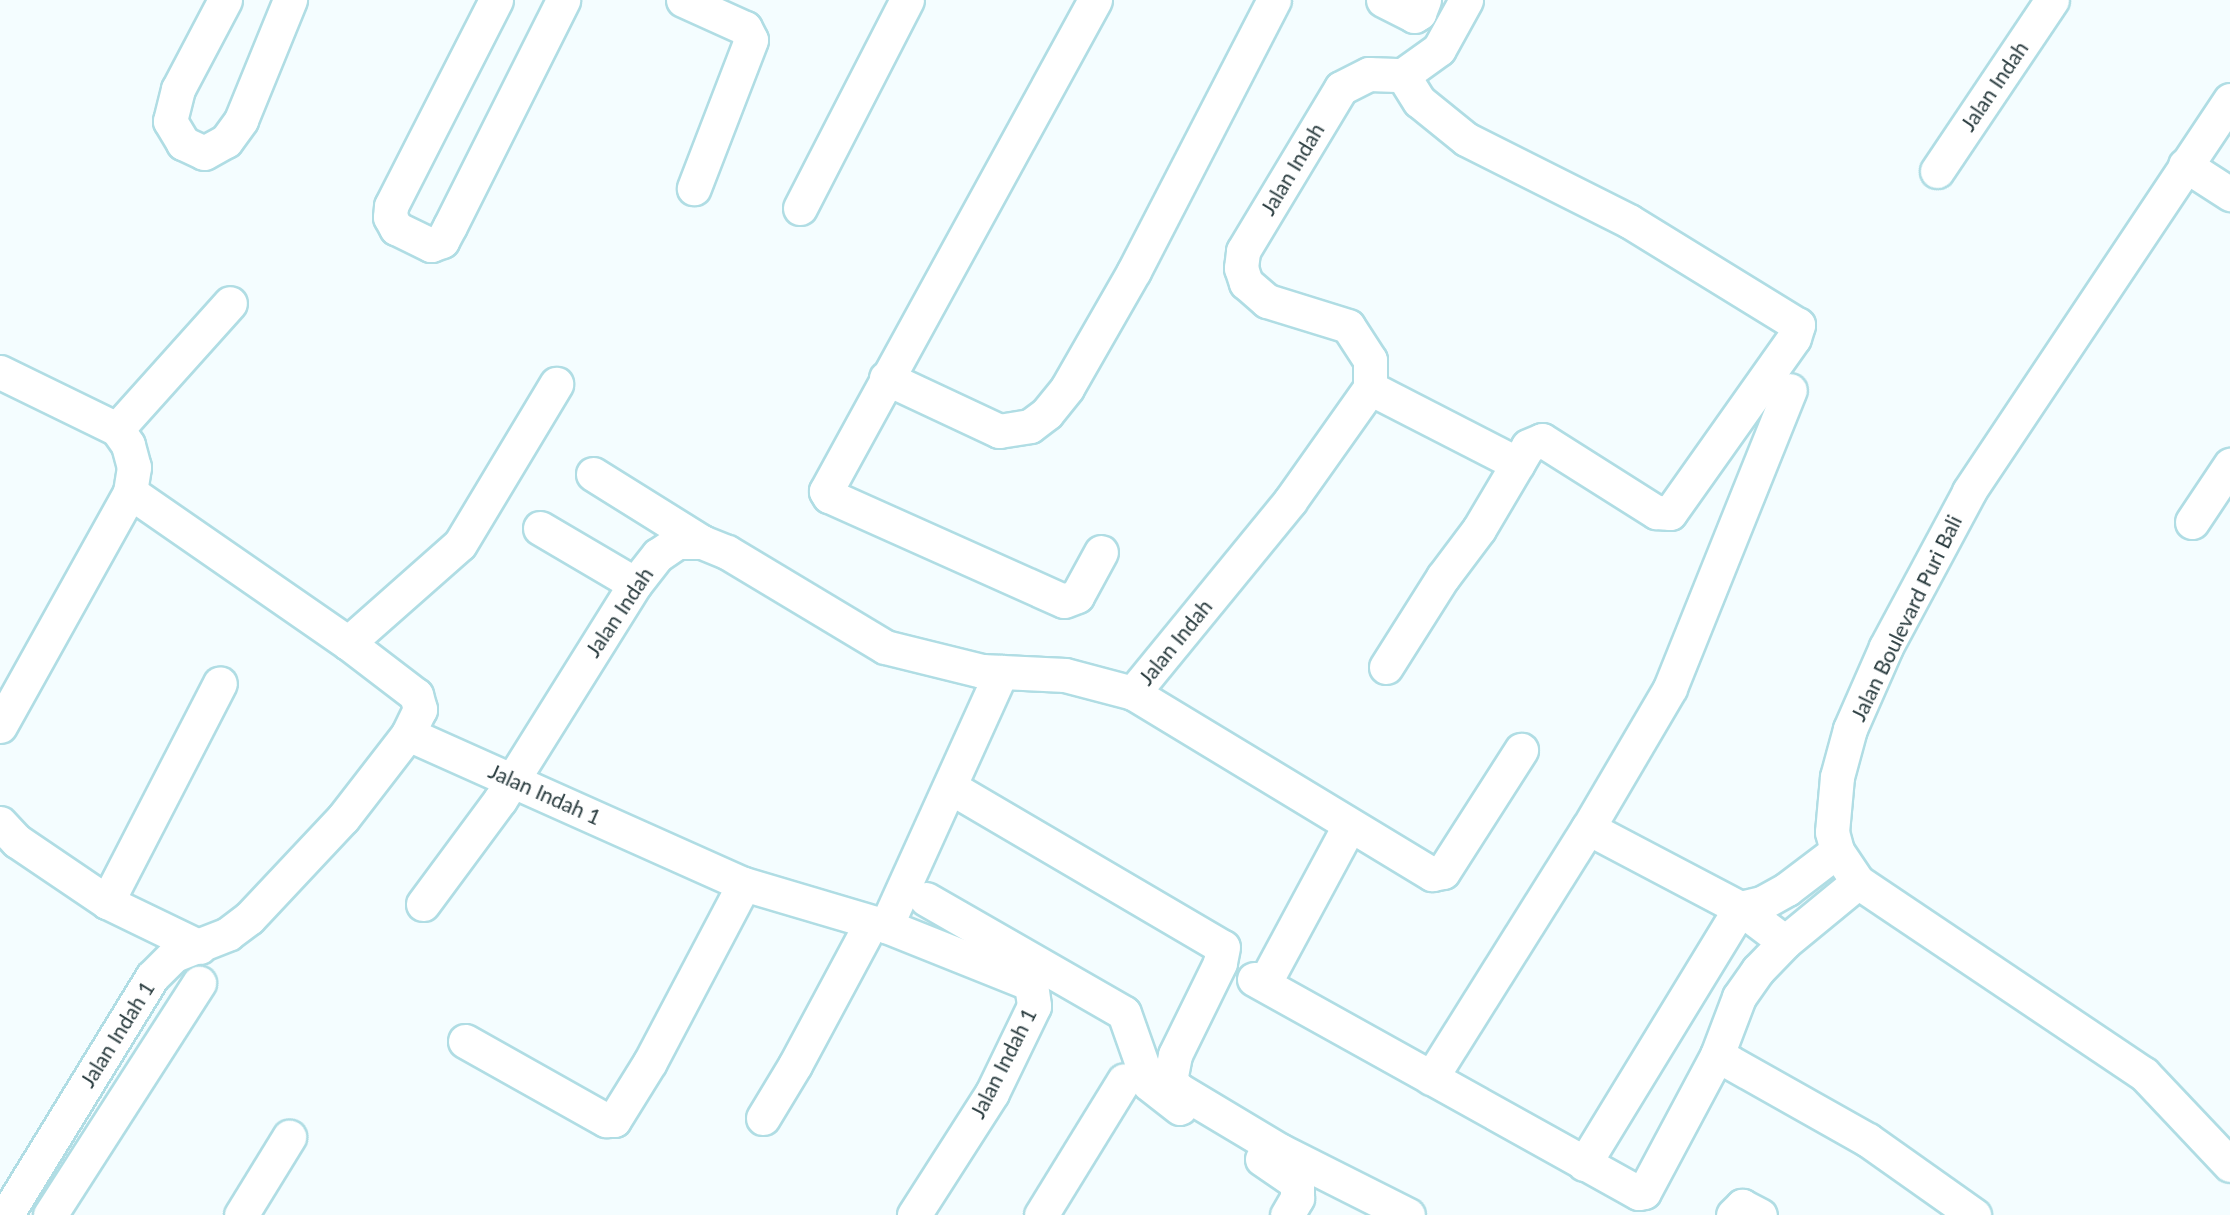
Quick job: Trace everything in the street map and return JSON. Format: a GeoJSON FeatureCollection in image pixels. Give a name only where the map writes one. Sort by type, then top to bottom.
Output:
{"type":"FeatureCollection","features":[{"type":"Feature","properties":{"kind":"street"},"geometry":{"type":"LineString","coordinates":[[225,0],[178,89],[170,121],[183,143],[204,153],[226,141],[241,120],[290,0]]}},
{"type":"Feature","properties":{"kind":"street"},"geometry":{"type":"LineString","coordinates":[[496,0],[391,206],[390,217],[396,228],[431,244],[442,241],[563,0]]}},
{"type":"Feature","properties":{"kind":"street"},"geometry":{"type":"LineString","coordinates":[[683,0],[745,28],[751,40],[694,189]]}},
{"type":"Feature","properties":{"kind":"street"},"geometry":{"type":"LineString","coordinates":[[800,208],[907,0]]}},
{"type":"Feature","properties":{"kind":"street"},"geometry":{"type":"LineString","coordinates":[[1095,0],[828,486],[829,496],[1064,601],[1077,596],[1101,552]]}},
{"type":"Feature","properties":{"kind":"street"},"geometry":{"type":"LineString","coordinates":[[886,378],[999,431],[1030,426],[1047,413],[1067,388],[1134,271],[1274,0]]}},
{"type":"Feature","properties":{"kind":"street"},"geometry":{"type":"LineString","coordinates":[[1383,0],[1414,16],[1424,0]]}},
{"type":"Feature","properties":{"kind":"street"},"geometry":{"type":"LineString","coordinates":[[1386,667],[1443,577],[1479,529],[1528,446],[1542,440],[1656,512],[1670,513],[1794,338],[1798,325],[1629,221],[1466,139],[1419,101],[1403,75],[1439,49],[1466,0]]}},
{"type":"Feature","properties":{"kind":"street","name":"Jalan Indah"},"geometry":{"type":"LineString","coordinates":[[1937,171],[2052,0]]}},
{"type":"Feature","properties":{"kind":"street","name":"Jalan Indah"},"geometry":{"type":"LineString","coordinates":[[423,904],[513,779],[635,584],[658,555],[677,542],[702,542],[728,552],[885,647],[1001,672],[1065,675],[1133,693],[1290,501],[1370,388],[1370,360],[1348,326],[1267,301],[1246,283],[1242,260],[1243,251],[1341,88],[1369,74],[1403,75]]}},
{"type":"Feature","properties":{"kind":"street","name":"Jalan Boulevard Puri Bali"},"geometry":{"type":"LineString","coordinates":[[2230,100],[2221,136],[2185,165],[1969,492],[1892,637],[1850,729],[1837,777],[1832,832],[1836,851],[1858,882],[2144,1074],[2230,1164]]}},
{"type":"Feature","properties":{"kind":"street"},"geometry":{"type":"LineString","coordinates":[[2185,165],[2230,194]]}},
{"type":"Feature","properties":{"kind":"street"},"geometry":{"type":"LineString","coordinates":[[117,429],[230,303]]}},
{"type":"Feature","properties":{"kind":"street"},"geometry":{"type":"LineString","coordinates":[[0,372],[117,429],[128,445],[134,467],[130,492],[0,726]]}},
{"type":"Feature","properties":{"kind":"street"},"geometry":{"type":"LineString","coordinates":[[348,643],[460,543],[556,384]]}},
{"type":"Feature","properties":{"kind":"street"},"geometry":{"type":"LineString","coordinates":[[1370,388],[1518,464]]}},
{"type":"Feature","properties":{"kind":"street"},"geometry":{"type":"LineString","coordinates":[[1431,1078],[1588,828],[1670,688],[1790,390]]}},
{"type":"Feature","properties":{"kind":"street"},"geometry":{"type":"LineString","coordinates":[[2193,522],[2230,465]]}},
{"type":"Feature","properties":{"kind":"street"},"geometry":{"type":"LineString","coordinates":[[593,474],[702,542]]}},
{"type":"Feature","properties":{"kind":"street"},"geometry":{"type":"LineString","coordinates":[[130,492],[348,643],[416,695],[420,709],[408,734]]}},
{"type":"Feature","properties":{"kind":"street"},"geometry":{"type":"LineString","coordinates":[[540,528],[635,584]]}},
{"type":"Feature","properties":{"kind":"street"},"geometry":{"type":"LineString","coordinates":[[763,1118],[878,925],[950,787],[1001,672]]}},
{"type":"Feature","properties":{"kind":"street"},"geometry":{"type":"LineString","coordinates":[[107,903],[220,683]]}},
{"type":"Feature","properties":{"kind":"street"},"geometry":{"type":"LineString","coordinates":[[1133,693],[1424,871],[1443,872],[1521,750]]}},
{"type":"Feature","properties":{"kind":"street","name":"Jalan Indah 1"},"geometry":{"type":"LineString","coordinates":[[6,1215],[152,977],[174,955],[200,947],[228,934],[249,918],[343,818],[408,734],[744,884],[878,925],[1025,978],[1034,990],[1035,1006],[992,1094],[914,1215]]}},
{"type":"Feature","properties":{"kind":"street"},"geometry":{"type":"LineString","coordinates":[[950,787],[1223,947],[1220,963],[1175,1055],[1170,1081],[1179,1090],[1281,1151],[1408,1215]]}},
{"type":"Feature","properties":{"kind":"street"},"geometry":{"type":"LineString","coordinates":[[0,823],[17,841],[107,903],[200,947]]}},
{"type":"Feature","properties":{"kind":"street"},"geometry":{"type":"LineString","coordinates":[[1349,826],[1263,975],[1431,1078],[1633,1193],[1644,1192],[1717,1055],[1739,997],[1785,942],[1858,882]]}},
{"type":"Feature","properties":{"kind":"street"},"geometry":{"type":"LineString","coordinates":[[1588,828],[1740,908],[1785,942]]}},
{"type":"Feature","properties":{"kind":"street"},"geometry":{"type":"LineString","coordinates":[[1584,1164],[1740,908],[1762,903],[1787,889],[1836,851]]}},
{"type":"Feature","properties":{"kind":"street"},"geometry":{"type":"LineString","coordinates":[[465,1041],[606,1120],[614,1120],[650,1062],[744,884]]}},
{"type":"Feature","properties":{"kind":"street"},"geometry":{"type":"LineString","coordinates":[[926,899],[1124,1013],[1149,1084],[1174,1105],[1288,1174],[1297,1183],[1298,1198],[1287,1215]]}},
{"type":"Feature","properties":{"kind":"street"},"geometry":{"type":"LineString","coordinates":[[50,1215],[199,983]]}},
{"type":"Feature","properties":{"kind":"street"},"geometry":{"type":"LineString","coordinates":[[1717,1055],[1868,1140],[1974,1215]]}},
{"type":"Feature","properties":{"kind":"street"},"geometry":{"type":"LineString","coordinates":[[1041,1215],[1124,1080]]}},
{"type":"Feature","properties":{"kind":"street"},"geometry":{"type":"LineString","coordinates":[[242,1215],[289,1137]]}},
{"type":"Feature","properties":{"kind":"street"},"geometry":{"type":"LineString","coordinates":[[1733,1215],[1742,1206],[1760,1215]]}}]}
